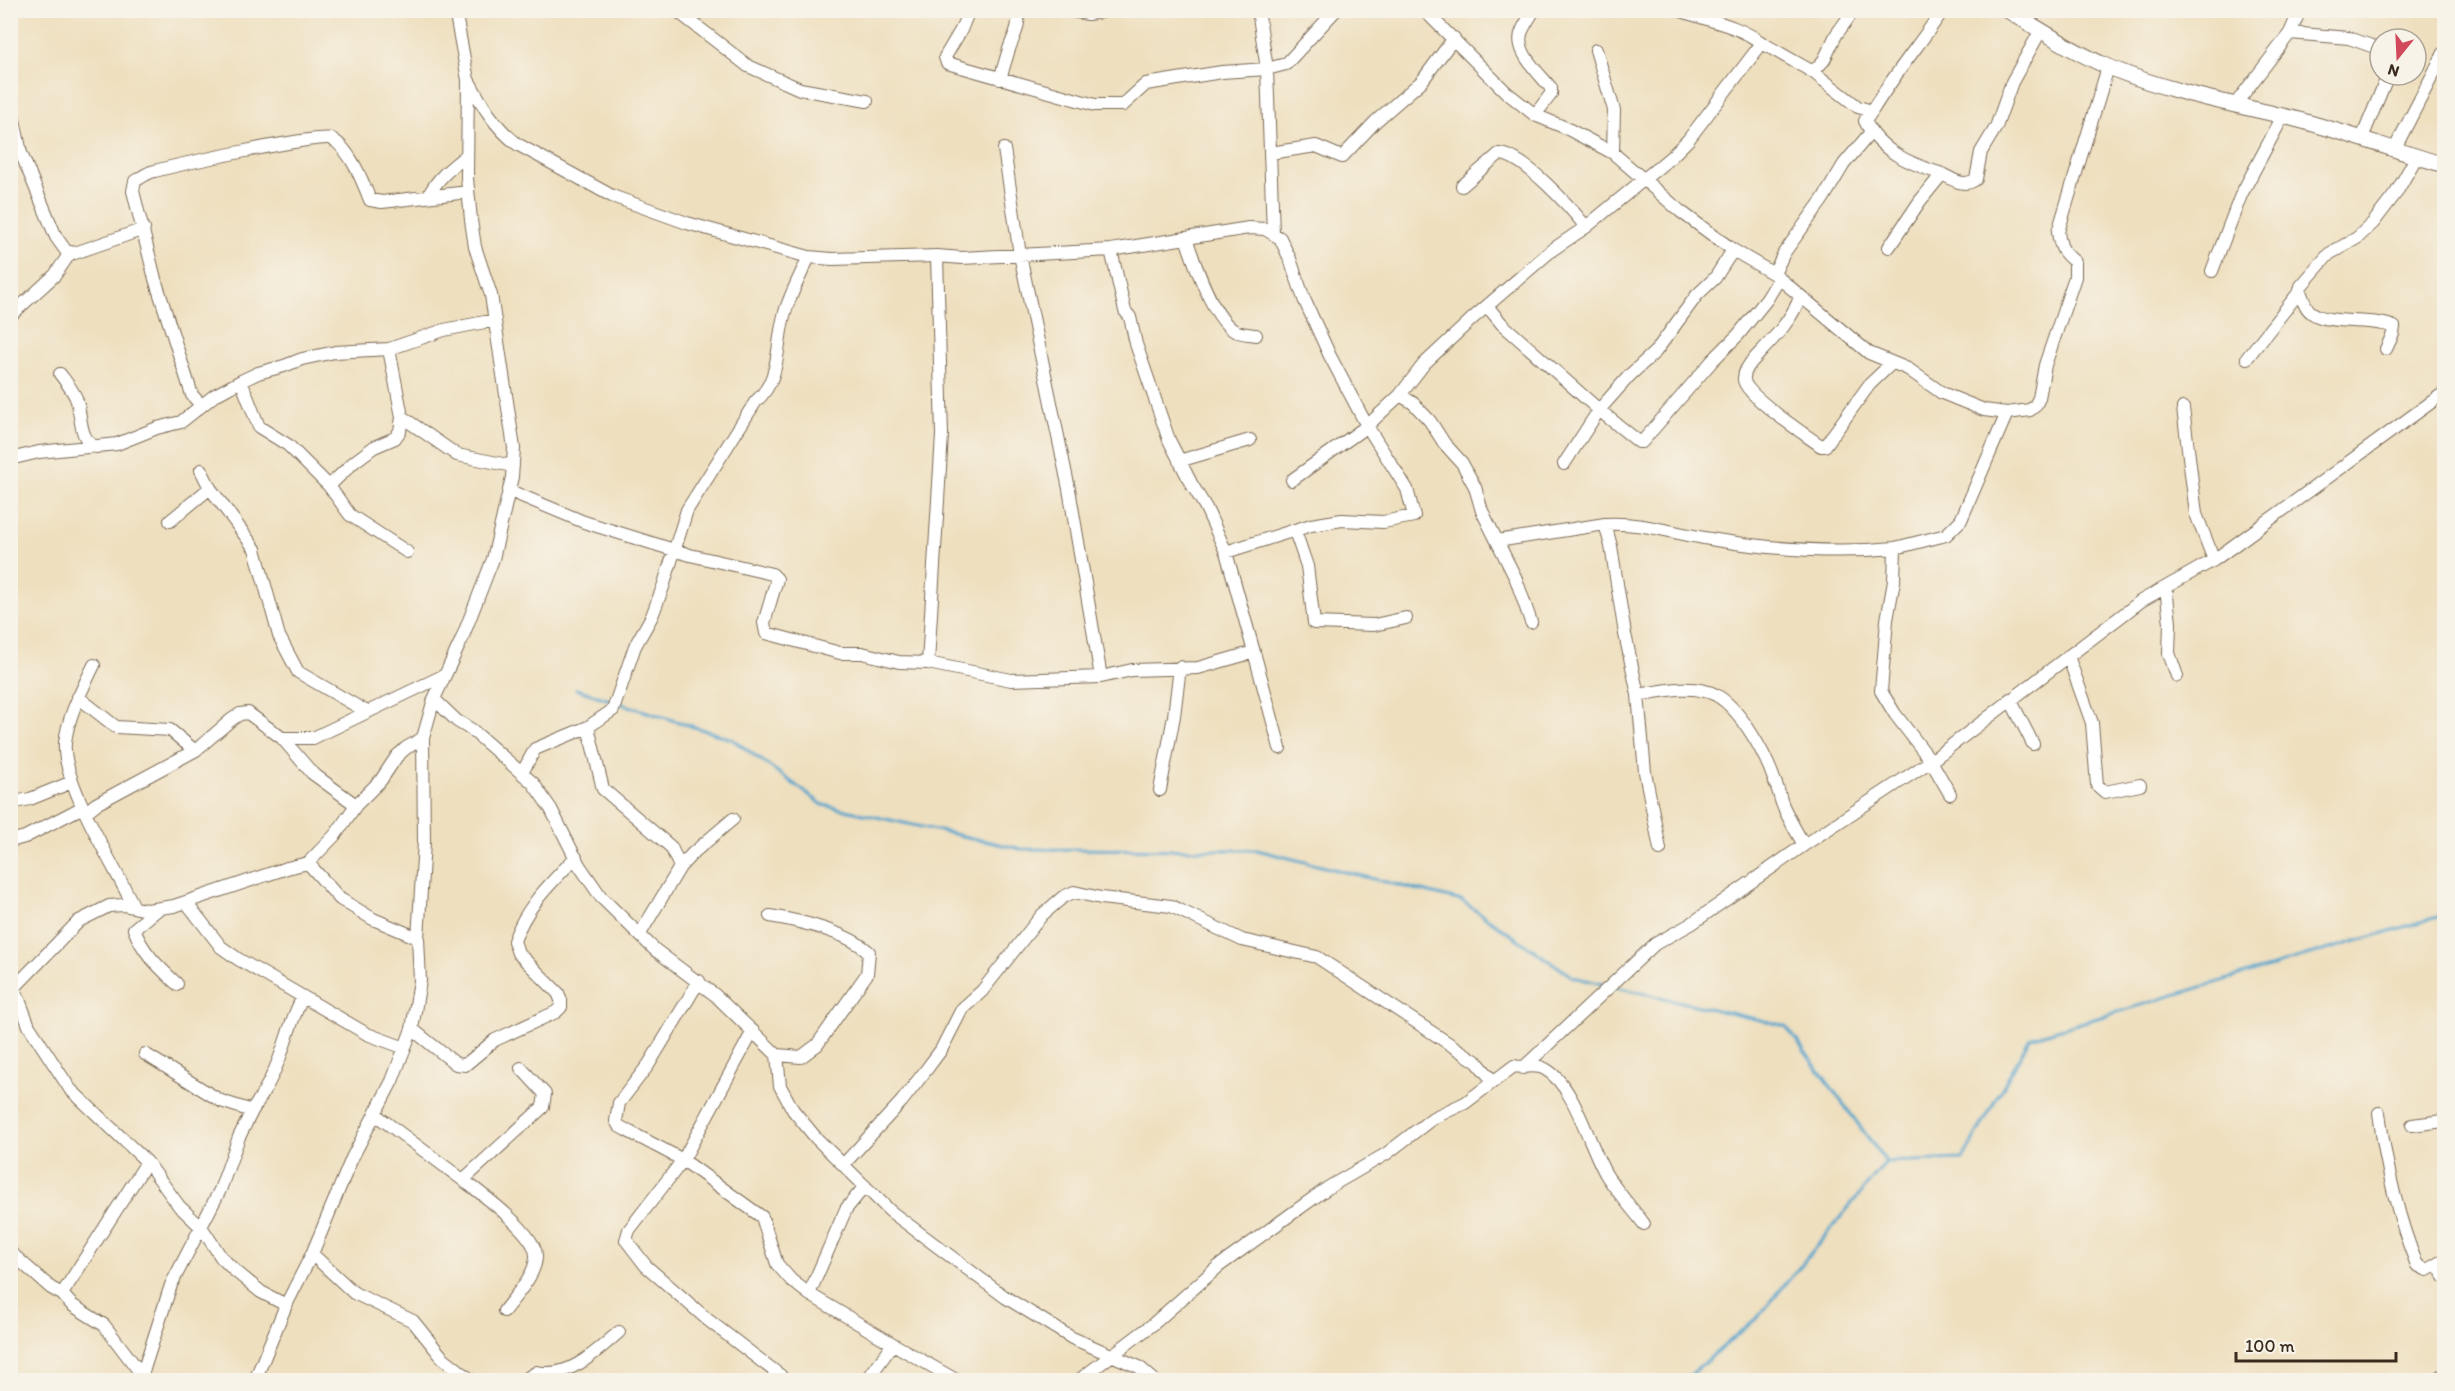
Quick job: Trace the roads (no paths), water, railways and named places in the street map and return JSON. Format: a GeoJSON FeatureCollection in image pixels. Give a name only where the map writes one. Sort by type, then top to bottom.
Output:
{"type":"FeatureCollection","features":[{"type":"Feature","properties":{"kind":"street"},"geometry":{"type":"LineString","coordinates":[[255,1380],[286,1305],[312,1254],[352,1158],[376,1115],[412,1029],[420,981],[418,938],[424,842],[423,738],[434,699],[461,641],[493,559],[510,491],[514,448],[491,295],[475,247],[468,192],[468,80],[455,10]]}},
{"type":"Feature","properties":{"kind":"street"},"geometry":{"type":"LineString","coordinates":[[676,10],[748,66],[800,88],[867,100]]}},
{"type":"Feature","properties":{"kind":"street"},"geometry":{"type":"LineString","coordinates":[[969,10],[961,30],[945,57],[947,63],[1095,105],[1123,105],[1146,84],[1222,72],[1267,69],[1286,64],[1336,10]]}},
{"type":"Feature","properties":{"kind":"street"},"geometry":{"type":"LineString","coordinates":[[1000,79],[1008,51],[1017,33],[1019,19],[1017,10]]}},
{"type":"Feature","properties":{"kind":"street"},"geometry":{"type":"LineString","coordinates":[[1065,10],[1088,14],[1112,10]]}},
{"type":"Feature","properties":{"kind":"street"},"geometry":{"type":"LineString","coordinates":[[1258,10],[1267,69],[1272,233]]}},
{"type":"Feature","properties":{"kind":"street"},"geometry":{"type":"LineString","coordinates":[[1424,10],[1454,38],[1481,70],[1535,115],[1566,128],[1613,153],[1664,198],[1733,250],[1777,277],[1869,353],[1908,369],[1942,393],[1984,410],[2007,413],[2030,410],[2035,406],[2039,398],[2045,365],[2075,277],[2075,262],[2060,247],[2058,232],[2108,67]]}},
{"type":"Feature","properties":{"kind":"street"},"geometry":{"type":"LineString","coordinates":[[1534,10],[1522,31],[1520,40],[1525,55],[1551,88],[1551,94],[1535,115]]}},
{"type":"Feature","properties":{"kind":"street"},"geometry":{"type":"LineString","coordinates":[[1679,10],[1745,31],[1813,72],[1858,107],[1872,111]]}},
{"type":"Feature","properties":{"kind":"street"},"geometry":{"type":"LineString","coordinates":[[1813,72],[1824,60],[1844,16],[1854,10]]}},
{"type":"Feature","properties":{"kind":"street"},"geometry":{"type":"LineString","coordinates":[[1943,10],[1893,77],[1865,121],[1871,132],[1910,164],[1964,184],[1970,184],[1976,179],[1981,152],[1996,127],[2012,82],[2041,30]]}},
{"type":"Feature","properties":{"kind":"street"},"geometry":{"type":"LineString","coordinates":[[2007,10],[2108,67],[2175,90],[2283,116],[2362,138],[2445,165]]}},
{"type":"Feature","properties":{"kind":"street"},"geometry":{"type":"LineString","coordinates":[[2234,106],[2290,33],[2300,10]]}},
{"type":"Feature","properties":{"kind":"street"},"geometry":{"type":"LineString","coordinates":[[2290,33],[2349,38],[2368,45]]}},
{"type":"Feature","properties":{"kind":"street"},"geometry":{"type":"LineString","coordinates":[[1270,153],[1316,146],[1342,157],[1376,121],[1422,81],[1454,38]]}},
{"type":"Feature","properties":{"kind":"street"},"geometry":{"type":"LineString","coordinates":[[1292,480],[1367,426],[1400,395],[1424,364],[1487,306],[1552,250],[1586,227],[1645,180],[1688,140],[1762,43]]}},
{"type":"Feature","properties":{"kind":"street"},"geometry":{"type":"LineString","coordinates":[[1596,50],[1614,110],[1613,153]]}},
{"type":"Feature","properties":{"kind":"street"},"geometry":{"type":"LineString","coordinates":[[2395,148],[2445,53]]}},
{"type":"Feature","properties":{"kind":"street"},"geometry":{"type":"LineString","coordinates":[[468,80],[481,102],[506,135],[517,144],[612,196],[687,223],[809,257],[832,259],[937,256],[962,258],[1020,255],[1111,250],[1249,228],[1265,229],[1272,233],[1280,238],[1304,299],[1367,426],[1407,489],[1414,516],[1383,522],[1341,520],[1311,525],[1226,552]]}},
{"type":"Feature","properties":{"kind":"street"},"geometry":{"type":"LineString","coordinates":[[2362,138],[2383,87]]}},
{"type":"Feature","properties":{"kind":"street"},"geometry":{"type":"LineString","coordinates":[[2212,271],[2241,195],[2283,116]]}},
{"type":"Feature","properties":{"kind":"street"},"geometry":{"type":"LineString","coordinates":[[14,120],[21,153],[56,237],[66,251],[75,253],[144,229]]}},
{"type":"Feature","properties":{"kind":"street"},"geometry":{"type":"LineString","coordinates":[[1487,306],[1502,324],[1599,410],[1642,442],[1713,360],[1738,335],[1767,299],[1784,253],[1823,199],[1844,164],[1871,132]]}},
{"type":"Feature","properties":{"kind":"street"},"geometry":{"type":"LineString","coordinates":[[201,405],[192,395],[155,279],[133,186],[135,181],[149,173],[278,144],[327,137],[337,143],[352,162],[364,183],[370,201],[382,202],[468,192]]}},
{"type":"Feature","properties":{"kind":"street"},"geometry":{"type":"LineString","coordinates":[[1004,149],[1020,255],[1072,501],[1101,677]]}},
{"type":"Feature","properties":{"kind":"street"},"geometry":{"type":"LineString","coordinates":[[1462,186],[1499,154],[1508,154],[1524,165],[1570,206],[1586,227]]}},
{"type":"Feature","properties":{"kind":"street"},"geometry":{"type":"LineString","coordinates":[[429,195],[441,177],[467,155]]}},
{"type":"Feature","properties":{"kind":"street"},"geometry":{"type":"LineString","coordinates":[[2247,358],[2300,291],[2301,286],[2329,255],[2357,238],[2373,223],[2396,193],[2417,156]]}},
{"type":"Feature","properties":{"kind":"street"},"geometry":{"type":"LineString","coordinates":[[1889,247],[1920,201],[1942,174]]}},
{"type":"Feature","properties":{"kind":"street"},"geometry":{"type":"LineString","coordinates":[[1186,238],[1202,284],[1223,319],[1234,331],[1256,335]]}},
{"type":"Feature","properties":{"kind":"street"},"geometry":{"type":"LineString","coordinates":[[1111,250],[1125,310],[1130,317],[1136,344],[1169,440],[1206,508],[1226,552],[1280,748]]}},
{"type":"Feature","properties":{"kind":"street"},"geometry":{"type":"LineString","coordinates":[[1564,464],[1599,410],[1630,375],[1656,351],[1697,295],[1715,278],[1733,250]]}},
{"type":"Feature","properties":{"kind":"street"},"geometry":{"type":"LineString","coordinates":[[10,316],[55,275],[70,253]]}},
{"type":"Feature","properties":{"kind":"street"},"geometry":{"type":"LineString","coordinates":[[928,663],[942,435],[937,256]]}},
{"type":"Feature","properties":{"kind":"street"},"geometry":{"type":"LineString","coordinates":[[522,773],[535,749],[588,727],[613,710],[635,645],[659,597],[687,510],[756,401],[773,381],[785,311],[809,257]]}},
{"type":"Feature","properties":{"kind":"street"},"geometry":{"type":"LineString","coordinates":[[2300,291],[2310,311],[2317,315],[2394,327],[2386,349]]}},
{"type":"Feature","properties":{"kind":"street"},"geometry":{"type":"LineString","coordinates":[[1800,298],[1793,315],[1782,330],[1745,371],[1744,381],[1747,388],[1763,403],[1821,446],[1825,446],[1869,385],[1892,363]]}},
{"type":"Feature","properties":{"kind":"street"},"geometry":{"type":"LineString","coordinates":[[10,459],[39,452],[117,444],[181,422],[201,405],[241,381],[302,359],[335,352],[389,349],[444,330],[495,320]]}},
{"type":"Feature","properties":{"kind":"street"},"geometry":{"type":"LineString","coordinates":[[329,486],[354,462],[374,447],[395,438],[400,431],[402,417],[389,349]]}},
{"type":"Feature","properties":{"kind":"street"},"geometry":{"type":"LineString","coordinates":[[60,374],[77,400],[88,442],[97,447]]}},
{"type":"Feature","properties":{"kind":"street"},"geometry":{"type":"LineString","coordinates":[[241,381],[259,427],[288,445],[329,486],[350,515],[407,552]]}},
{"type":"Feature","properties":{"kind":"street"},"geometry":{"type":"LineString","coordinates":[[1523,1068],[1655,944],[1691,924],[1804,845],[1931,761],[2141,601],[2214,560],[2445,393]]}},
{"type":"Feature","properties":{"kind":"street"},"geometry":{"type":"LineString","coordinates":[[1400,395],[1413,403],[1430,421],[1444,443],[1462,463],[1475,487],[1482,511],[1516,579],[1531,622]]}},
{"type":"Feature","properties":{"kind":"street"},"geometry":{"type":"LineString","coordinates":[[2182,408],[2196,514],[2214,560]]}},
{"type":"Feature","properties":{"kind":"street"},"geometry":{"type":"LineString","coordinates":[[1497,542],[1630,522],[1704,538],[1760,546],[1838,552],[1895,548],[1946,536],[1961,520],[2007,413]]}},
{"type":"Feature","properties":{"kind":"street"},"geometry":{"type":"LineString","coordinates":[[402,417],[457,455],[513,466]]}},
{"type":"Feature","properties":{"kind":"street"},"geometry":{"type":"LineString","coordinates":[[1179,460],[1250,440]]}},
{"type":"Feature","properties":{"kind":"street"},"geometry":{"type":"LineString","coordinates":[[201,470],[210,488],[255,549],[279,636],[298,672],[366,712]]}},
{"type":"Feature","properties":{"kind":"street"},"geometry":{"type":"LineString","coordinates":[[170,520],[210,488]]}},
{"type":"Feature","properties":{"kind":"street"},"geometry":{"type":"LineString","coordinates":[[510,491],[584,522],[675,549],[772,573],[777,579],[764,623],[766,633],[840,653],[862,653],[899,662],[928,663],[1011,680],[1101,677],[1132,670],[1198,668],[1254,652]]}},
{"type":"Feature","properties":{"kind":"street"},"geometry":{"type":"LineString","coordinates":[[1605,524],[1638,695],[1645,772],[1660,849]]}},
{"type":"Feature","properties":{"kind":"street"},"geometry":{"type":"LineString","coordinates":[[1295,531],[1307,566],[1314,623],[1374,625],[1406,618]]}},
{"type":"Feature","properties":{"kind":"street"},"geometry":{"type":"LineString","coordinates":[[1895,548],[1894,581],[1886,632],[1881,691],[1895,714],[1931,761],[1950,794]]}},
{"type":"Feature","properties":{"kind":"street"},"geometry":{"type":"LineString","coordinates":[[2166,587],[2170,623],[2169,653],[2177,676]]}},
{"type":"Feature","properties":{"kind":"street"},"geometry":{"type":"LineString","coordinates":[[2068,656],[2092,723],[2097,785],[2105,792],[2140,784]]}},
{"type":"Feature","properties":{"kind":"street"},"geometry":{"type":"LineString","coordinates":[[94,665],[78,696],[64,744],[66,764],[84,810],[134,907]]}},
{"type":"Feature","properties":{"kind":"street"},"geometry":{"type":"LineString","coordinates":[[1160,790],[1174,716],[1180,667]]}},
{"type":"Feature","properties":{"kind":"street"},"geometry":{"type":"LineString","coordinates":[[282,738],[313,738],[445,675]]}},
{"type":"Feature","properties":{"kind":"street"},"geometry":{"type":"LineString","coordinates":[[1638,695],[1677,689],[1715,694],[1728,704],[1745,723],[1768,765],[1783,807],[1804,845]]}},
{"type":"Feature","properties":{"kind":"street"},"geometry":{"type":"LineString","coordinates":[[78,696],[116,727],[170,730],[194,750]]}},
{"type":"Feature","properties":{"kind":"street"},"geometry":{"type":"LineString","coordinates":[[434,699],[457,721],[472,730],[522,773],[542,795],[601,897],[654,949],[699,981],[777,1055],[782,1092],[816,1138],[890,1211],[1005,1297],[1072,1338],[1139,1367],[1154,1380]]}},
{"type":"Feature","properties":{"kind":"street"},"geometry":{"type":"LineString","coordinates":[[2010,699],[2033,744]]}},
{"type":"Feature","properties":{"kind":"street"},"geometry":{"type":"LineString","coordinates":[[10,841],[25,837],[84,810],[202,747],[231,720],[248,712],[282,738],[312,773],[356,805]]}},
{"type":"Feature","properties":{"kind":"street"},"geometry":{"type":"LineString","coordinates":[[429,714],[457,721]]}},
{"type":"Feature","properties":{"kind":"street"},"geometry":{"type":"LineString","coordinates":[[588,727],[603,789],[671,847],[680,867]]}},
{"type":"Feature","properties":{"kind":"street"},"geometry":{"type":"LineString","coordinates":[[286,1305],[261,1292],[221,1257],[202,1228],[179,1206],[147,1162],[70,1089],[29,1026],[13,990],[79,921],[109,906],[123,905],[157,910],[308,863],[336,834],[356,805],[381,780],[397,756],[423,738]]}},
{"type":"Feature","properties":{"kind":"street"},"geometry":{"type":"LineString","coordinates":[[10,803],[30,799],[72,782]]}},
{"type":"Feature","properties":{"kind":"street"},"geometry":{"type":"LineString","coordinates":[[640,934],[680,867],[733,819]]}},
{"type":"Feature","properties":{"kind":"street"},"geometry":{"type":"LineString","coordinates":[[412,1029],[456,1064],[465,1065],[495,1040],[556,1012],[561,1007],[558,993],[518,953],[514,941],[535,900],[576,857]]}},
{"type":"Feature","properties":{"kind":"street"},"geometry":{"type":"LineString","coordinates":[[308,863],[340,899],[374,919],[418,938]]}},
{"type":"Feature","properties":{"kind":"street"},"geometry":{"type":"LineString","coordinates":[[844,1164],[896,1108],[923,1074],[940,1050],[962,1009],[988,985],[1042,915],[1063,897],[1074,892],[1101,898],[1171,906],[1242,940],[1317,957],[1477,1062],[1492,1081]]}},
{"type":"Feature","properties":{"kind":"street"},"geometry":{"type":"LineString","coordinates":[[186,902],[221,947],[367,1034],[405,1048]]}},
{"type":"Feature","properties":{"kind":"street"},"geometry":{"type":"LineString","coordinates":[[157,910],[134,929],[140,944],[150,958],[177,984]]}},
{"type":"Feature","properties":{"kind":"street"},"geometry":{"type":"LineString","coordinates":[[770,916],[826,930],[869,952],[867,974],[817,1045],[801,1056],[777,1055]]}},
{"type":"Feature","properties":{"kind":"street"},"geometry":{"type":"LineString","coordinates":[[699,981],[649,1064],[619,1103],[616,1114],[619,1126],[683,1160],[762,1217],[777,1264],[790,1280],[809,1294],[956,1380]]}},
{"type":"Feature","properties":{"kind":"street"},"geometry":{"type":"LineString","coordinates":[[141,1378],[171,1285],[202,1228],[252,1111],[266,1089],[290,1023],[303,997]]}},
{"type":"Feature","properties":{"kind":"street"},"geometry":{"type":"LineString","coordinates":[[753,1031],[683,1160],[629,1230],[626,1239],[646,1266],[708,1320],[767,1363],[781,1376],[781,1380]]}},
{"type":"Feature","properties":{"kind":"street"},"geometry":{"type":"LineString","coordinates":[[145,1054],[221,1101],[252,1111]]}},
{"type":"Feature","properties":{"kind":"street"},"geometry":{"type":"LineString","coordinates":[[1079,1380],[1152,1325],[1219,1266],[1282,1220],[1329,1187],[1386,1154],[1433,1118],[1465,1103],[1514,1066],[1523,1068],[1534,1065],[1545,1068],[1555,1076],[1576,1108],[1607,1175],[1644,1224]]}},
{"type":"Feature","properties":{"kind":"street"},"geometry":{"type":"LineString","coordinates":[[463,1180],[543,1107],[545,1094],[520,1068]]}},
{"type":"Feature","properties":{"kind":"street"},"geometry":{"type":"LineString","coordinates":[[2379,1113],[2391,1186],[2405,1237],[2417,1265],[2427,1270],[2441,1262],[2445,1277]]}},
{"type":"Feature","properties":{"kind":"street"},"geometry":{"type":"LineString","coordinates":[[376,1115],[494,1202],[534,1244],[536,1257],[530,1273],[504,1311]]}},
{"type":"Feature","properties":{"kind":"street"},"geometry":{"type":"LineString","coordinates":[[2412,1125],[2445,1121]]}},
{"type":"Feature","properties":{"kind":"street"},"geometry":{"type":"LineString","coordinates":[[62,1294],[147,1162]]}},
{"type":"Feature","properties":{"kind":"street"},"geometry":{"type":"LineString","coordinates":[[809,1294],[846,1209],[865,1186]]}},
{"type":"Feature","properties":{"kind":"street"},"geometry":{"type":"LineString","coordinates":[[10,1252],[51,1288],[62,1294],[72,1305],[104,1325],[141,1378]]}},
{"type":"Feature","properties":{"kind":"street"},"geometry":{"type":"LineString","coordinates":[[312,1254],[354,1293],[413,1321],[442,1357],[471,1380]]}},
{"type":"Feature","properties":{"kind":"street"},"geometry":{"type":"LineString","coordinates":[[524,1380],[537,1372],[551,1378],[594,1354],[619,1332]]}},
{"type":"Feature","properties":{"kind":"street"},"geometry":{"type":"LineString","coordinates":[[867,1380],[893,1344]]}},
{"type":"Feature","properties":{"kind":"street"},"geometry":{"type":"LineString","coordinates":[[2437,1380],[2445,1374]]}},
{"type":"Feature","properties":{"kind":"waterway"},"geometry":{"type":"LineString","coordinates":[[576,689],[613,701]]}},
{"type":"Feature","properties":{"kind":"waterway"},"geometry":{"type":"LineString","coordinates":[[619,703],[732,739],[823,805],[1021,849],[1257,850],[1462,901],[1573,977],[1607,985]]}},
{"type":"Feature","properties":{"kind":"waterway"},"geometry":{"type":"LineString","coordinates":[[1686,1380],[1759,1316],[1886,1162],[1963,1159],[2030,1038],[2444,915]]}},
{"type":"Feature","properties":{"kind":"waterway"},"geometry":{"type":"LineString","coordinates":[[1616,987],[1786,1026],[1886,1162]]}}]}
